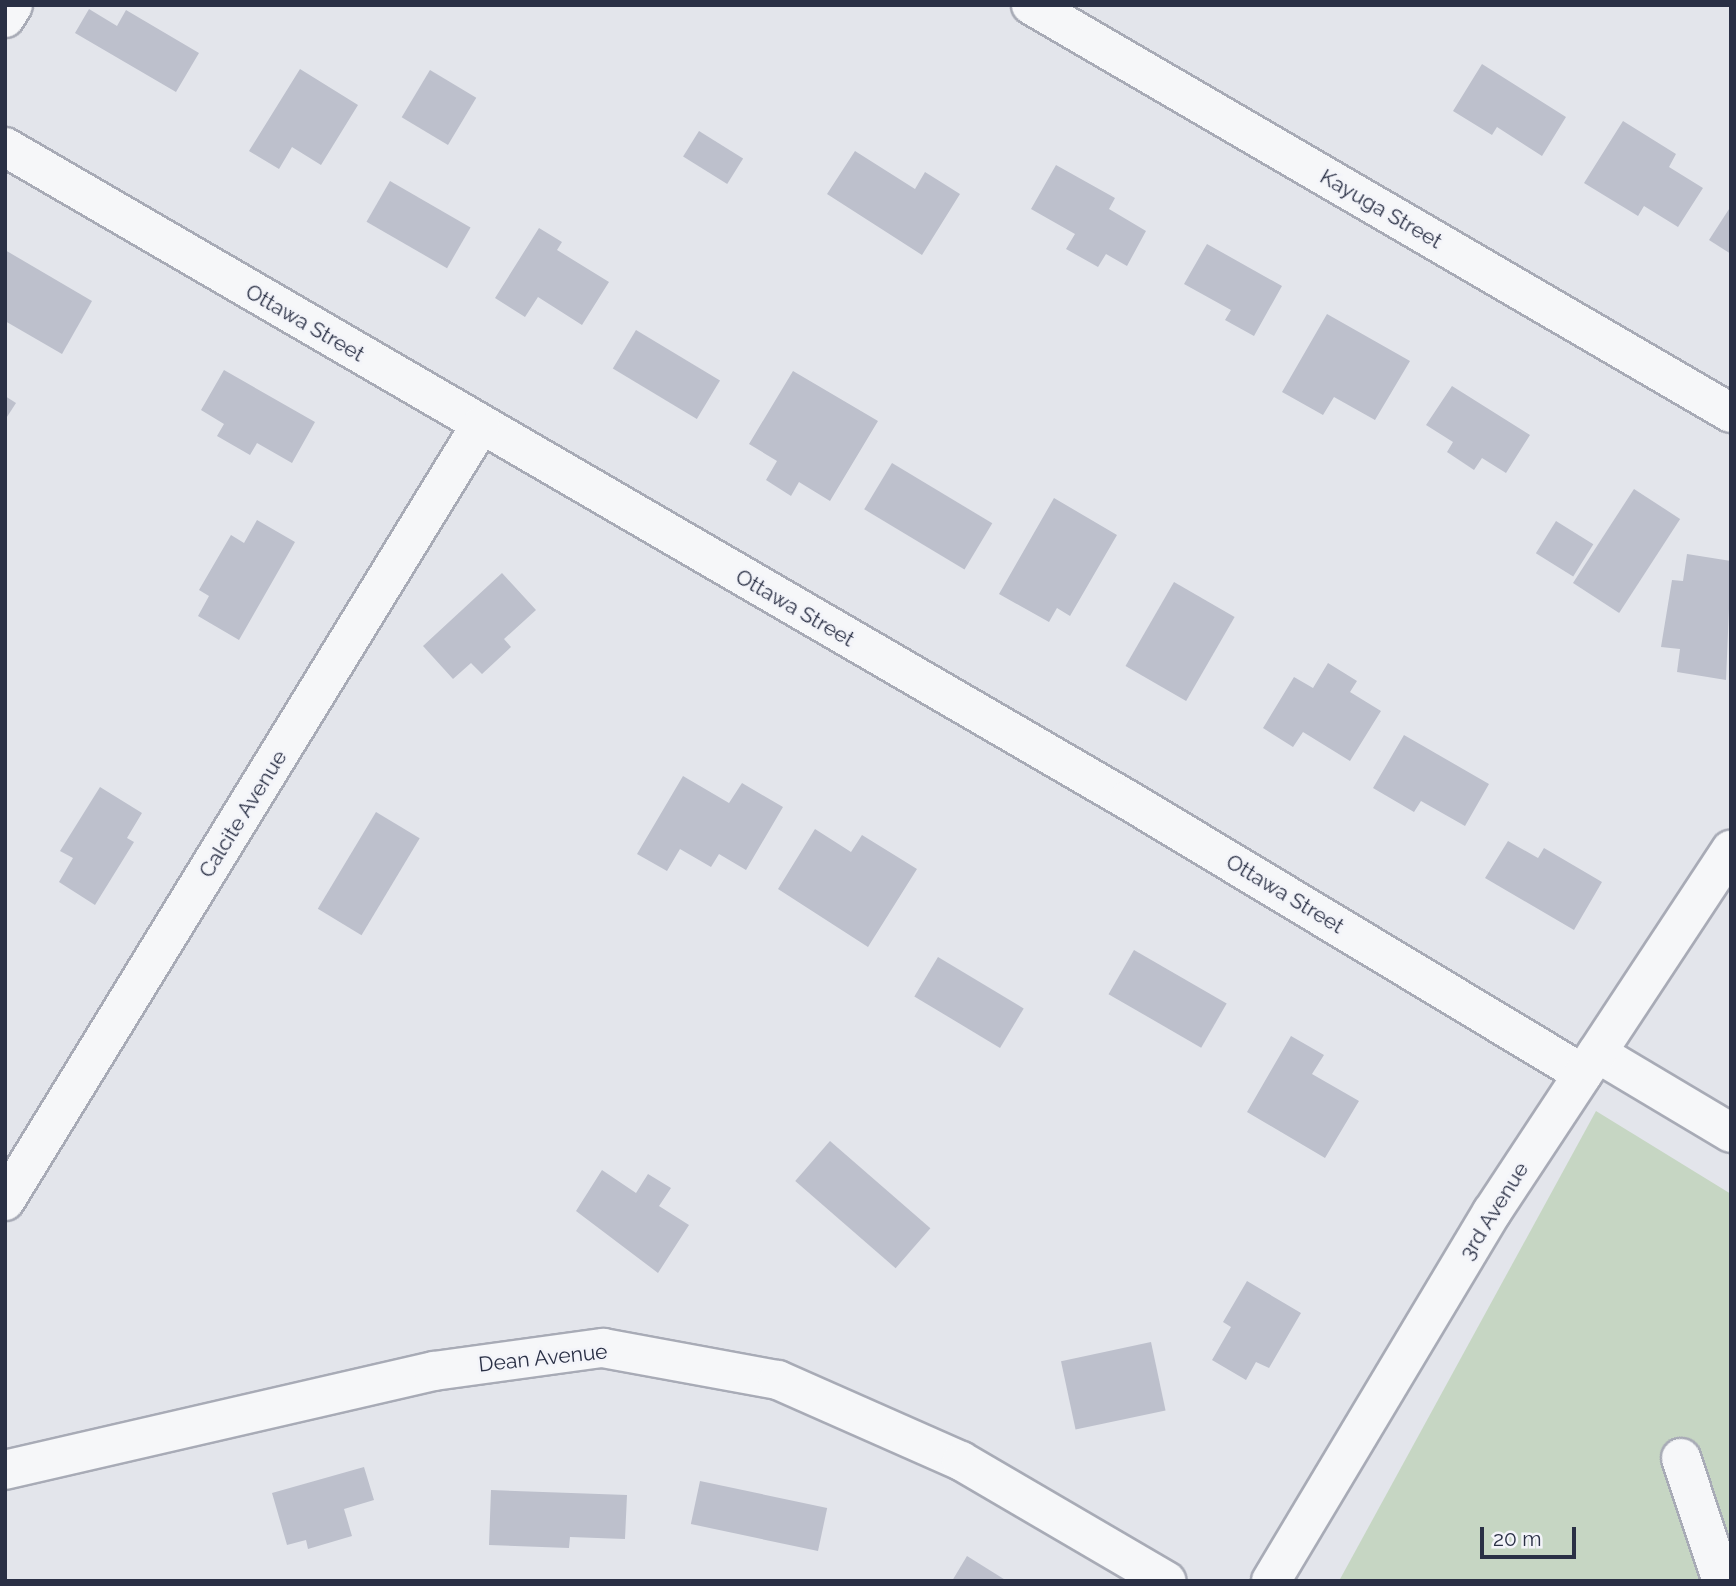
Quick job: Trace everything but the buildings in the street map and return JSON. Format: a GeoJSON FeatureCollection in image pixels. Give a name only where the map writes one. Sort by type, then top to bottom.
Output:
{"type":"FeatureCollection","features":[{"type":"Feature","properties":{"kind":"street"},"geometry":{"type":"LineString","coordinates":[[5,18],[13,5]]}},
{"type":"Feature","properties":{"kind":"street","name":"Kayuga Street"},"geometry":{"type":"LineString","coordinates":[[1031,5],[1731,413]]}},
{"type":"Feature","properties":{"kind":"street","name":"Ottawa Street"},"geometry":{"type":"LineString","coordinates":[[5,147],[480,426],[1590,1064],[1731,1133]]}},
{"type":"Feature","properties":{"kind":"street","name":"Calcite Avenue"},"geometry":{"type":"LineString","coordinates":[[5,1201],[480,426]]}},
{"type":"Feature","properties":{"kind":"street","name":"3rd Avenue"},"geometry":{"type":"LineString","coordinates":[[1271,1581],[1492,1212],[1731,850]]}},
{"type":"Feature","properties":{"kind":"street","name":"Dean Avenue"},"geometry":{"type":"LineString","coordinates":[[5,1470],[434,1371],[603,1348],[778,1380],[961,1461],[1166,1581]]}},
{"type":"Feature","properties":{"kind":"street"},"geometry":{"type":"LineString","coordinates":[[1681,1458],[1722,1581]]}},
{"type":"Feature","properties":{"kind":"green space"},"geometry":{"type":"Polygon","coordinates":[[[1596,1111],[1731,1194],[1731,1581],[1339,1581],[1596,1111]]]}}]}
